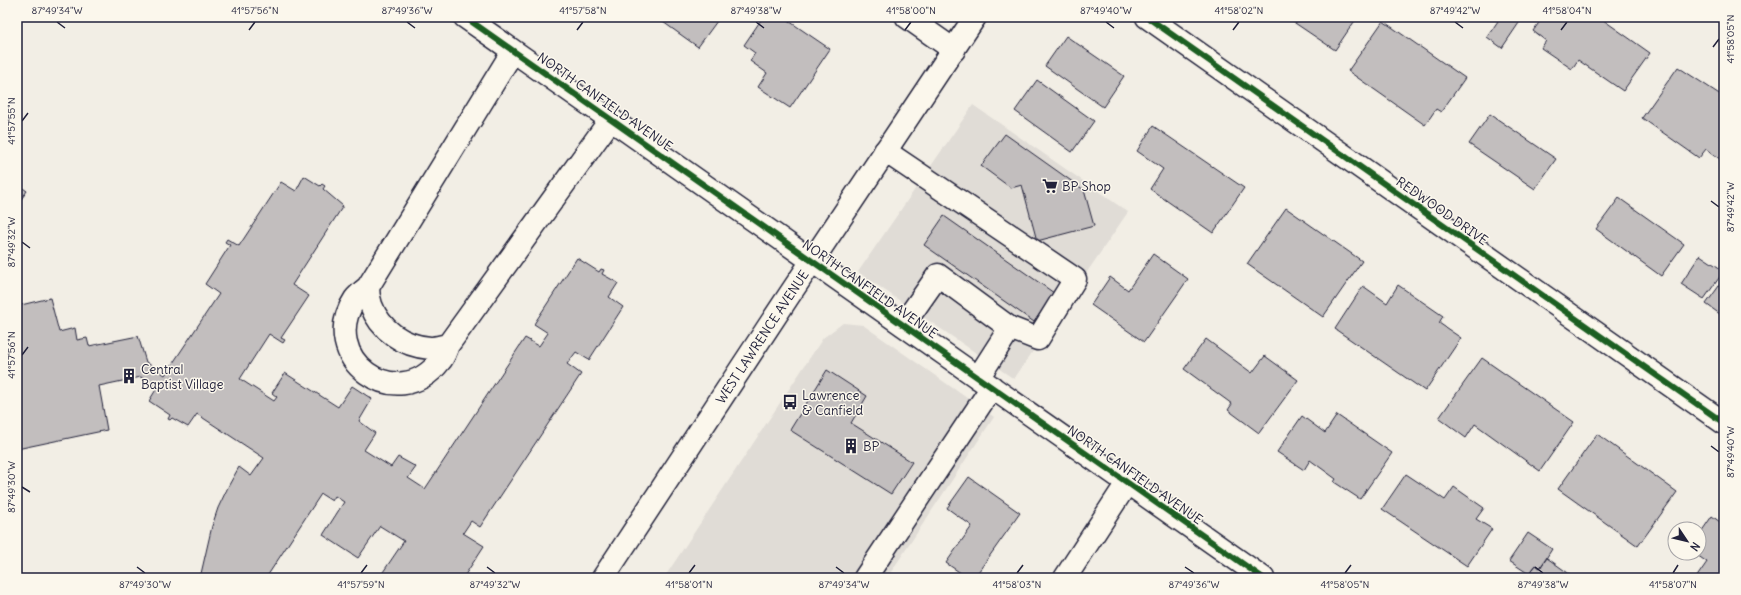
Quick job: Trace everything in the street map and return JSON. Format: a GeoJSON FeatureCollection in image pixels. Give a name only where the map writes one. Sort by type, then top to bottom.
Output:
{"type":"FeatureCollection","features":[{"type":"Feature","properties":{"kind":"street","name":"NORTH CANFIELD AVENUE"},"geometry":{"type":"LineString","coordinates":[[465,17],[1263,578]]}},
{"type":"Feature","properties":{"kind":"street"},"geometry":{"type":"LineString","coordinates":[[907,17],[954,50]]}},
{"type":"Feature","properties":{"kind":"street","name":"WEST LAWRENCE AVENUE"},"geometry":{"type":"LineString","coordinates":[[603,578],[975,17]]}},
{"type":"Feature","properties":{"kind":"street","name":"REDWOOD DRIVE"},"geometry":{"type":"LineString","coordinates":[[1147,17],[1724,423]]}},
{"type":"Feature","properties":{"kind":"street"},"geometry":{"type":"LineString","coordinates":[[513,51],[368,286],[355,298],[347,313],[344,330],[346,347],[354,362],[366,374],[381,382],[398,384],[414,381],[429,373],[441,361],[448,345],[611,120]]}},
{"type":"Feature","properties":{"kind":"street"},"geometry":{"type":"LineString","coordinates":[[885,151],[1075,279],[1038,339],[1010,328],[938,275],[903,325]]}},
{"type":"Feature","properties":{"kind":"street"},"geometry":{"type":"LineString","coordinates":[[368,286],[370,304],[379,322],[393,336],[412,345],[431,348],[448,345]]}},
{"type":"Feature","properties":{"kind":"street"},"geometry":{"type":"LineString","coordinates":[[865,578],[985,383],[1010,328]]}},
{"type":"Feature","properties":{"kind":"street"},"geometry":{"type":"LineString","coordinates":[[1065,578],[1127,483]]}},
{"type":"Feature","properties":{"kind":"shaded area"},"geometry":{"type":"Polygon","coordinates":[[[973,105],[1128,212],[1014,379],[858,272],[973,105]]]}},
{"type":"Feature","properties":{"kind":"shaded area"},"geometry":{"type":"Polygon","coordinates":[[[843,323],[863,325],[994,417],[887,578],[664,578],[823,338],[843,323]]]}},
{"type":"Feature","properties":{"kind":"building"},"geometry":{"type":"Polygon","coordinates":[[[656,17],[720,17],[698,47],[656,17]]]}},
{"type":"Feature","properties":{"kind":"building"},"geometry":{"type":"Polygon","coordinates":[[[763,17],[783,17],[830,49],[790,108],[758,87],[767,73],[750,61],[755,53],[744,45],[763,17]]]}},
{"type":"Feature","properties":{"kind":"building"},"geometry":{"type":"Polygon","coordinates":[[[1286,17],[1354,17],[1356,19],[1335,50],[1286,17]]]}},
{"type":"Feature","properties":{"kind":"building"},"geometry":{"type":"Polygon","coordinates":[[[1492,17],[1523,17],[1502,48],[1487,37],[1498,21],[1492,17]]]}},
{"type":"Feature","properties":{"kind":"building"},"geometry":{"type":"Polygon","coordinates":[[[1543,17],[1599,17],[1650,53],[1623,91],[1578,60],[1572,69],[1541,48],[1546,41],[1533,31],[1543,17]]]}},
{"type":"Feature","properties":{"kind":"building"},"geometry":{"type":"Polygon","coordinates":[[[1383,21],[1465,78],[1441,112],[1436,109],[1425,125],[1348,71],[1383,21]]]}},
{"type":"Feature","properties":{"kind":"building"},"geometry":{"type":"Polygon","coordinates":[[[1066,36],[1124,76],[1103,107],[1045,66],[1066,36]]]}},
{"type":"Feature","properties":{"kind":"building"},"geometry":{"type":"Polygon","coordinates":[[[1678,67],[1724,97],[1724,162],[1706,149],[1699,158],[1642,118],[1678,67]]]}},
{"type":"Feature","properties":{"kind":"building"},"geometry":{"type":"Polygon","coordinates":[[[1037,80],[1094,121],[1072,152],[1015,111],[1037,80]]]}},
{"type":"Feature","properties":{"kind":"building"},"geometry":{"type":"Polygon","coordinates":[[[1490,114],[1556,159],[1535,189],[1469,144],[1490,114]]]}},
{"type":"Feature","properties":{"kind":"building"},"geometry":{"type":"Polygon","coordinates":[[[1153,126],[1244,188],[1213,233],[1150,189],[1163,169],[1137,151],[1153,126]]]}},
{"type":"Feature","properties":{"kind":"building","name":"BP Shop"},"geometry":{"type":"Polygon","coordinates":[[[1005,134],[1084,190],[1094,226],[1037,241],[1022,185],[1011,188],[981,166],[1005,134]]]}},
{"type":"Feature","properties":{"kind":"building","name":"Central Baptist Village"},"geometry":{"type":"Polygon","coordinates":[[[304,176],[320,186],[322,184],[325,186],[323,189],[343,206],[292,285],[309,296],[281,338],[285,340],[283,343],[269,334],[240,379],[274,401],[277,397],[272,393],[285,373],[338,407],[352,386],[372,399],[359,421],[375,433],[364,450],[391,467],[398,457],[416,467],[408,478],[425,489],[525,338],[539,346],[548,333],[534,324],[577,258],[599,272],[601,269],[604,270],[602,274],[618,283],[609,297],[623,307],[589,360],[576,352],[567,364],[581,374],[480,527],[471,521],[463,533],[484,546],[465,575],[469,578],[463,578],[460,576],[458,578],[379,578],[404,541],[380,526],[358,558],[323,535],[344,502],[335,496],[332,501],[321,494],[266,578],[200,578],[212,526],[218,508],[229,485],[239,467],[251,476],[264,458],[197,414],[188,427],[172,418],[170,420],[168,419],[170,415],[149,401],[157,388],[141,377],[99,386],[107,430],[17,449],[17,306],[50,298],[59,332],[75,328],[77,340],[87,338],[89,346],[138,336],[146,362],[165,375],[219,294],[205,284],[230,245],[225,242],[227,239],[239,246],[281,182],[296,191],[304,176]]]}},
{"type":"Feature","properties":{"kind":"building"},"geometry":{"type":"Polygon","coordinates":[[[17,184],[27,191],[17,205],[17,184]]]}},
{"type":"Feature","properties":{"kind":"building"},"geometry":{"type":"Polygon","coordinates":[[[1619,198],[1684,244],[1661,276],[1596,229],[1619,198]]]}},
{"type":"Feature","properties":{"kind":"building"},"geometry":{"type":"Polygon","coordinates":[[[1286,208],[1362,261],[1323,317],[1247,264],[1286,208]]]}},
{"type":"Feature","properties":{"kind":"building"},"geometry":{"type":"Polygon","coordinates":[[[944,216],[1054,293],[1034,322],[924,245],[944,216]]]}},
{"type":"Feature","properties":{"kind":"building"},"geometry":{"type":"Polygon","coordinates":[[[1153,254],[1188,279],[1144,342],[1091,305],[1110,277],[1128,290],[1153,254]]]}},
{"type":"Feature","properties":{"kind":"building"},"geometry":{"type":"Polygon","coordinates":[[[1700,255],[1724,271],[1704,299],[1681,284],[1700,255]]]}},
{"type":"Feature","properties":{"kind":"building"},"geometry":{"type":"Polygon","coordinates":[[[1724,279],[1724,317],[1706,304],[1724,279]]]}},
{"type":"Feature","properties":{"kind":"building"},"geometry":{"type":"Polygon","coordinates":[[[1398,285],[1443,316],[1439,323],[1461,338],[1425,391],[1335,329],[1363,286],[1387,303],[1398,285]]]}},
{"type":"Feature","properties":{"kind":"building"},"geometry":{"type":"Polygon","coordinates":[[[1206,339],[1252,373],[1265,356],[1298,380],[1259,433],[1228,410],[1232,404],[1184,369],[1206,339]]]}},
{"type":"Feature","properties":{"kind":"building"},"geometry":{"type":"Polygon","coordinates":[[[1482,358],[1574,422],[1540,471],[1475,424],[1466,438],[1439,418],[1482,358]]]}},
{"type":"Feature","properties":{"kind":"building","name":"BP"},"geometry":{"type":"Polygon","coordinates":[[[827,370],[867,396],[851,423],[912,462],[891,494],[790,430],[827,370]]]}},
{"type":"Feature","properties":{"kind":"building"},"geometry":{"type":"Polygon","coordinates":[[[1337,415],[1392,453],[1360,499],[1334,482],[1336,479],[1310,460],[1304,470],[1277,452],[1302,416],[1325,433],[1337,415]]]}},
{"type":"Feature","properties":{"kind":"building"},"geometry":{"type":"Polygon","coordinates":[[[1597,434],[1677,492],[1638,546],[1558,489],[1597,434]]]}},
{"type":"Feature","properties":{"kind":"building"},"geometry":{"type":"Polygon","coordinates":[[[1406,474],[1445,500],[1454,487],[1484,508],[1476,519],[1492,529],[1467,566],[1382,509],[1406,474]]]}},
{"type":"Feature","properties":{"kind":"building"},"geometry":{"type":"Polygon","coordinates":[[[969,477],[1020,513],[974,578],[968,578],[946,563],[972,526],[947,508],[969,477]]]}},
{"type":"Feature","properties":{"kind":"building"},"geometry":{"type":"Polygon","coordinates":[[[1712,516],[1724,525],[1724,578],[1696,578],[1707,562],[1706,561],[1707,561],[1707,523],[1712,516]]]}},
{"type":"Feature","properties":{"kind":"building"},"geometry":{"type":"Polygon","coordinates":[[[1528,533],[1552,549],[1540,568],[1536,565],[1529,574],[1509,561],[1528,533]]]}},
{"type":"Feature","properties":{"kind":"building"},"geometry":{"type":"Polygon","coordinates":[[[1547,558],[1575,578],[1526,578],[1536,565],[1540,568],[1547,558]]]}},
{"type":"Feature","properties":{"kind":"cycle path"},"geometry":{"type":"LineString","coordinates":[[465,17],[1263,578]]}},
{"type":"Feature","properties":{"kind":"cycle path"},"geometry":{"type":"LineString","coordinates":[[1147,17],[1724,423]]}},
{"type":"Feature","properties":{"kind":"place","name":"BP Shop"},"geometry":{"type":"Point","coordinates":[1050,186]}},
{"type":"Feature","properties":{"kind":"place","name":"Central Baptist Village"},"geometry":{"type":"Point","coordinates":[129,376]}},
{"type":"Feature","properties":{"kind":"place","name":"Lawrence & Canfield"},"geometry":{"type":"Point","coordinates":[790,402]}},
{"type":"Feature","properties":{"kind":"place","name":"BP"},"geometry":{"type":"Point","coordinates":[851,446]}}]}
